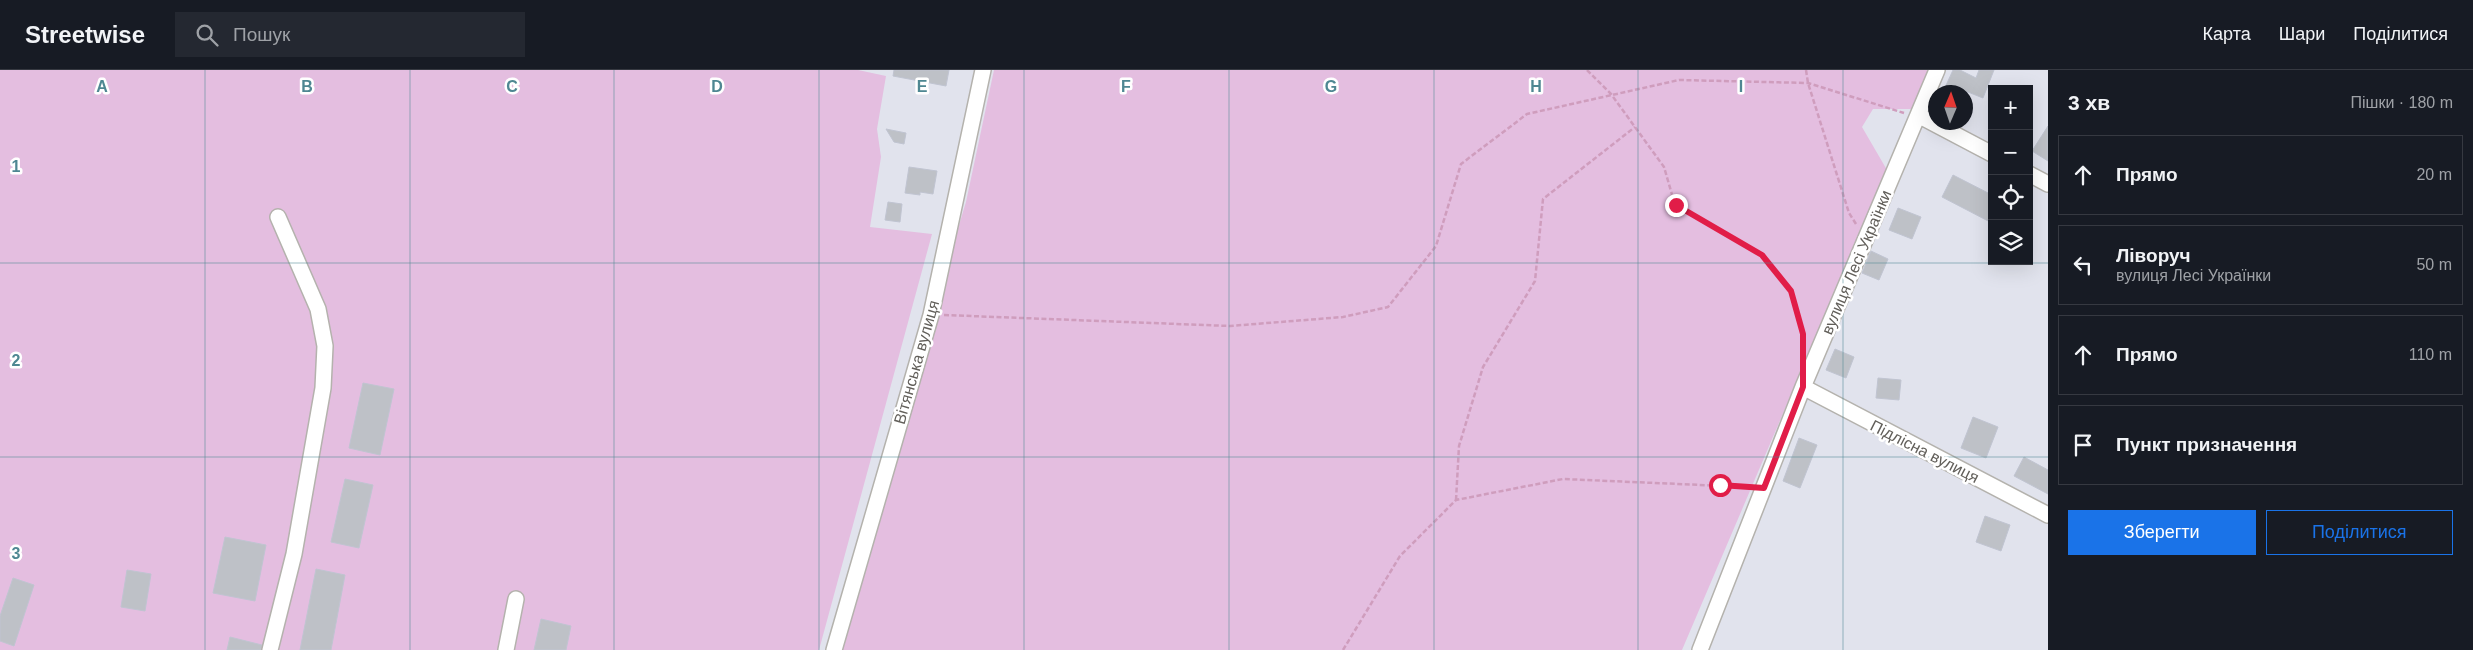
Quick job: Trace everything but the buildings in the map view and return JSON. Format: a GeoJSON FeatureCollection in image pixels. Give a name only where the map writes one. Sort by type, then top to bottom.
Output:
{"type":"FeatureCollection","features":[{"type":"Feature","properties":{"kind":"street","name":"Вітянська вулиця"},"geometry":{"type":"LineString","coordinates":[[834,650],[931,315],[983,70]]}},
{"type":"Feature","properties":{"kind":"street","name":"вулиця Лесі Українки"},"geometry":{"type":"LineString","coordinates":[[1703,649],[1803,387],[1937,70]]}},
{"type":"Feature","properties":{"kind":"street"},"geometry":{"type":"LineString","coordinates":[[1918,115],[1988,152]]}},
{"type":"Feature","properties":{"kind":"street"},"geometry":{"type":"LineString","coordinates":[[2031,175],[2048,184]]}},
{"type":"Feature","properties":{"kind":"street"},"geometry":{"type":"LineString","coordinates":[[270,650],[294,554],[323,388],[325,346],[318,309],[278,217]]}},
{"type":"Feature","properties":{"kind":"street","name":"Підлісна вулиця"},"geometry":{"type":"LineString","coordinates":[[1803,387],[2048,514]]}},
{"type":"Feature","properties":{"kind":"street"},"geometry":{"type":"LineString","coordinates":[[506,650],[516,599]]}},
{"type":"Feature","properties":{"kind":"path"},"geometry":{"type":"LineString","coordinates":[[1587,70],[1611,94],[1664,167],[1676,205],[1762,255],[1791,291],[1803,334],[1803,350]]}},
{"type":"Feature","properties":{"kind":"path"},"geometry":{"type":"LineString","coordinates":[[1806,70],[1808,83],[1850,213],[1865,241]]}},
{"type":"Feature","properties":{"kind":"path"},"geometry":{"type":"LineString","coordinates":[[931,315],[1230,326],[1343,317],[1388,307],[1436,246],[1461,164],[1527,114],[1679,80],[1808,83],[1897,112],[1918,115]]}},
{"type":"Feature","properties":{"kind":"path"},"geometry":{"type":"LineString","coordinates":[[1456,500],[1459,446],[1483,367],[1535,281],[1543,199],[1635,127]]}},
{"type":"Feature","properties":{"kind":"path"},"geometry":{"type":"LineString","coordinates":[[1343,650],[1400,556],[1456,500],[1563,478],[1764,488]]}},
{"type":"Feature","properties":{"kind":"shaded area"},"geometry":{"type":"Polygon","coordinates":[[[0,70],[858,70],[886,76],[877,129],[881,157],[870,227],[932,234],[819,650],[0,650],[0,70]]]}},
{"type":"Feature","properties":{"kind":"shaded area"},"geometry":{"type":"Polygon","coordinates":[[[994,70],[1931,70],[1914,109],[1873,109],[1862,127],[1887,170],[1682,650],[830,650],[966,202],[994,70]]]}},
{"type":"Feature","properties":{"kind":"route"},"geometry":{"type":"LineString","coordinates":[[1676,205],[1762,255],[1791,291],[1803,334],[1803,387],[1764,488],[1720,485]]}}]}
